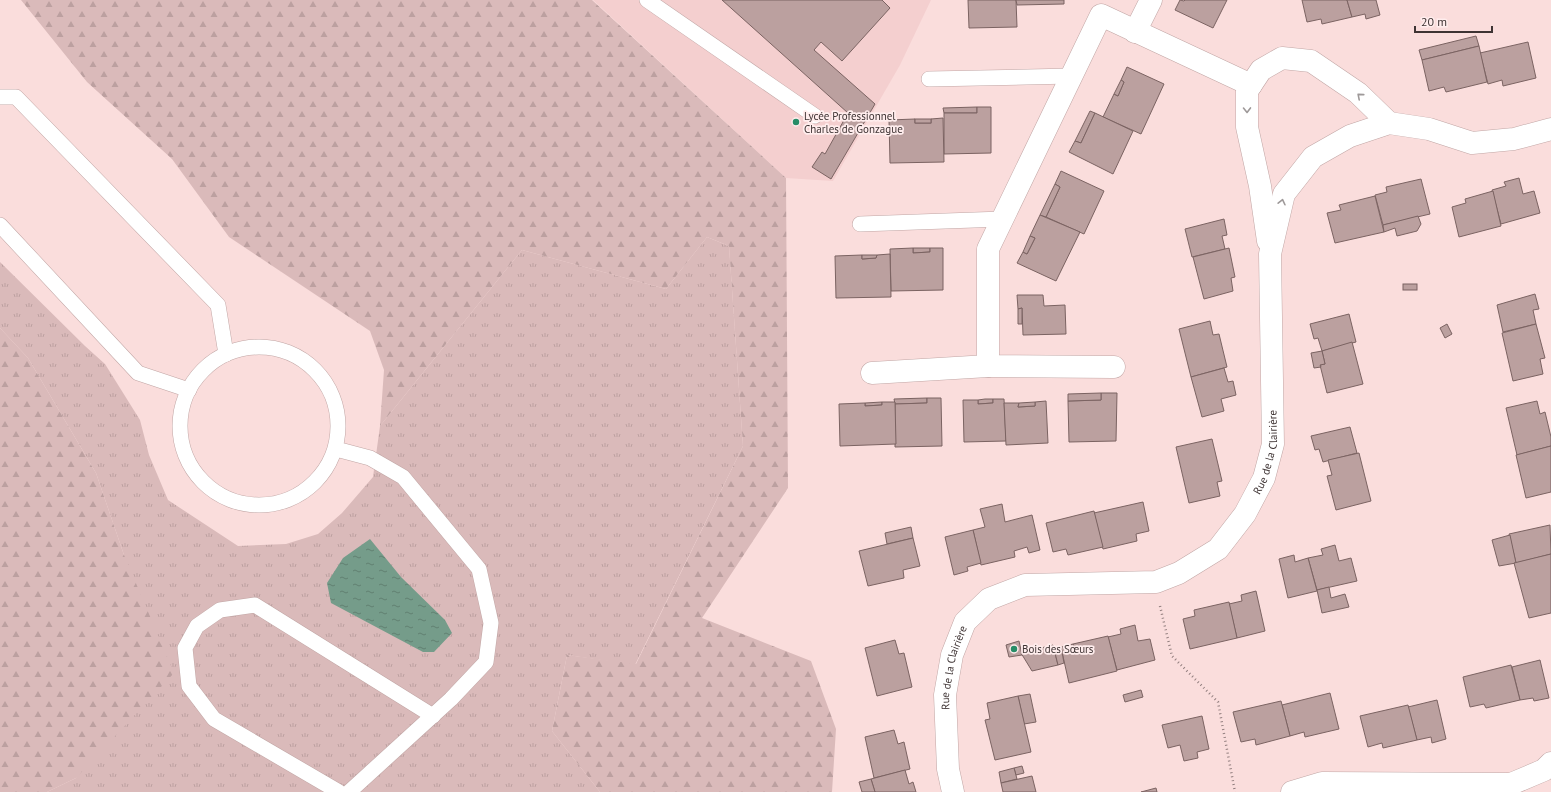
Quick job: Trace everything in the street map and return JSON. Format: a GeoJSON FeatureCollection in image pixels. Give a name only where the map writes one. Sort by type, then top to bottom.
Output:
{"type":"FeatureCollection","features":[{"type":"Feature","properties":{"kind":"street"},"geometry":{"type":"LineString","coordinates":[[1135,32],[1151,0]]}},
{"type":"Feature","properties":{"kind":"street"},"geometry":{"type":"LineString","coordinates":[[988,366],[988,249],[1104,8],[1135,32],[1251,86]]}},
{"type":"Feature","properties":{"kind":"street"},"geometry":{"type":"LineString","coordinates":[[1270,254],[1260,186],[1247,127],[1247,91],[1261,70],[1282,58],[1311,61],[1358,93],[1389,123]]}},
{"type":"Feature","properties":{"kind":"street","name":"Rue de la Clairière"},"geometry":{"type":"LineString","coordinates":[[953,792],[948,769],[945,695],[952,655],[965,622],[990,599],[1025,585],[1156,582],[1179,573],[1218,549],[1245,514],[1264,478],[1273,444],[1270,254],[1284,194],[1313,157],[1350,136],[1389,123],[1429,129],[1472,143],[1514,139],[1551,130]]}},
{"type":"Feature","properties":{"kind":"street"},"geometry":{"type":"LineString","coordinates":[[872,373],[988,366],[1114,367]]}},
{"type":"Feature","properties":{"kind":"street"},"geometry":{"type":"LineString","coordinates":[[1292,792],[1322,783],[1511,784],[1544,770],[1551,763]]}},
{"type":"Feature","properties":{"kind":"lane"},"geometry":{"type":"LineString","coordinates":[[647,0],[814,116]]}},
{"type":"Feature","properties":{"kind":"lane"},"geometry":{"type":"LineString","coordinates":[[929,79],[1072,76]]}},
{"type":"Feature","properties":{"kind":"lane"},"geometry":{"type":"LineString","coordinates":[[0,97],[16,97],[218,305],[226,354]]}},
{"type":"Feature","properties":{"kind":"lane"},"geometry":{"type":"LineString","coordinates":[[860,224],[1003,219]]}},
{"type":"Feature","properties":{"kind":"lane"},"geometry":{"type":"LineString","coordinates":[[0,225],[138,373],[189,390]]}},
{"type":"Feature","properties":{"kind":"lane"},"geometry":{"type":"LineString","coordinates":[[251,347],[277,348],[301,358],[321,375],[334,397],[339,423],[336,449],[324,473],[305,491],[281,502],[255,506],[229,500],[207,486],[190,466],[181,441],[181,415],[189,390],[204,368],[226,354],[251,347]]}},
{"type":"Feature","properties":{"kind":"lane"},"geometry":{"type":"LineString","coordinates":[[336,449],[370,458],[403,477],[479,569],[491,623],[486,662],[451,700],[349,792]]}},
{"type":"Feature","properties":{"kind":"lane"},"geometry":{"type":"LineString","coordinates":[[339,792],[214,719],[189,686],[186,648],[197,626],[220,610],[255,605],[433,716]]}},
{"type":"Feature","properties":{"kind":"path"},"geometry":{"type":"LineString","coordinates":[[1156,582],[1172,656],[1218,702],[1235,792]]}},
{"type":"Feature","properties":{"kind":"shaded area","name":"Lycée Professionnel Charles de Gonzague"},"geometry":{"type":"Polygon","coordinates":[[[593,0],[931,0],[900,65],[833,181],[786,178],[593,0]]]}},
{"type":"Feature","properties":{"kind":"green space"},"geometry":{"type":"Polygon","coordinates":[[[21,0],[592,0],[786,178],[788,488],[702,618],[811,661],[836,729],[832,792],[600,792],[552,731],[567,655],[636,664],[743,446],[729,246],[707,237],[666,289],[522,250],[380,426],[384,370],[370,331],[229,237],[172,159],[87,82],[21,0]]]}},
{"type":"Feature","properties":{"kind":"green space"},"geometry":{"type":"Polygon","coordinates":[[[707,237],[729,246],[743,446],[635,665],[567,655],[552,731],[600,792],[47,792],[76,778],[124,555],[96,473],[28,358],[0,328],[0,262],[105,364],[140,420],[149,455],[168,500],[238,546],[286,544],[318,534],[342,513],[373,477],[380,426],[522,250],[666,289],[707,237]]]}},
{"type":"Feature","properties":{"kind":"green space"},"geometry":{"type":"Polygon","coordinates":[[[0,328],[28,358],[96,473],[124,555],[174,673],[76,778],[47,792],[0,792],[0,328]]]}},
{"type":"Feature","properties":{"kind":"water"},"geometry":{"type":"Polygon","coordinates":[[[370,539],[401,577],[445,620],[452,633],[434,652],[423,652],[331,603],[327,583],[343,558],[370,539]]]}},
{"type":"Feature","properties":{"kind":"building"},"geometry":{"type":"Polygon","coordinates":[[[722,0],[882,0],[890,8],[842,61],[821,42],[814,50],[875,104],[831,179],[812,167],[822,152],[825,154],[848,113],[722,0]]]}},
{"type":"Feature","properties":{"kind":"building"},"geometry":{"type":"Polygon","coordinates":[[[968,0],[1016,0],[1017,27],[969,28],[968,0]]]}},
{"type":"Feature","properties":{"kind":"building"},"geometry":{"type":"Polygon","coordinates":[[[1016,0],[1064,0],[1064,4],[1017,5],[1016,0]]]}},
{"type":"Feature","properties":{"kind":"building"},"geometry":{"type":"Polygon","coordinates":[[[1180,0],[1227,0],[1213,28],[1175,10],[1180,0]]]}},
{"type":"Feature","properties":{"kind":"building"},"geometry":{"type":"Polygon","coordinates":[[[1302,0],[1347,0],[1352,17],[1322,24],[1321,19],[1307,22],[1302,0]]]}},
{"type":"Feature","properties":{"kind":"building"},"geometry":{"type":"Polygon","coordinates":[[[1347,0],[1376,0],[1380,15],[1366,19],[1365,14],[1352,17],[1347,0]]]}},
{"type":"Feature","properties":{"kind":"building"},"geometry":{"type":"Polygon","coordinates":[[[1476,36],[1479,46],[1422,60],[1419,50],[1476,36]]]}},
{"type":"Feature","properties":{"kind":"building"},"geometry":{"type":"Polygon","coordinates":[[[1528,42],[1536,78],[1503,86],[1502,80],[1488,84],[1480,53],[1528,42]]]}},
{"type":"Feature","properties":{"kind":"building"},"geometry":{"type":"Polygon","coordinates":[[[1479,46],[1487,82],[1446,92],[1444,87],[1429,91],[1422,60],[1479,46]]]}},
{"type":"Feature","properties":{"kind":"building"},"geometry":{"type":"Polygon","coordinates":[[[1127,67],[1164,84],[1141,134],[1103,117],[1114,94],[1118,96],[1124,82],[1121,80],[1127,67]]]}},
{"type":"Feature","properties":{"kind":"building"},"geometry":{"type":"Polygon","coordinates":[[[1121,80],[1124,82],[1118,96],[1114,94],[1121,80]]]}},
{"type":"Feature","properties":{"kind":"building"},"geometry":{"type":"Polygon","coordinates":[[[977,107],[977,113],[944,113],[943,108],[977,107]]]}},
{"type":"Feature","properties":{"kind":"building"},"geometry":{"type":"Polygon","coordinates":[[[977,107],[991,107],[991,153],[944,154],[944,113],[977,113],[977,107]]]}},
{"type":"Feature","properties":{"kind":"building"},"geometry":{"type":"Polygon","coordinates":[[[1090,111],[1095,113],[1081,143],[1075,141],[1090,111]]]}},
{"type":"Feature","properties":{"kind":"building"},"geometry":{"type":"Polygon","coordinates":[[[1095,113],[1133,131],[1113,174],[1069,152],[1075,141],[1081,143],[1095,113]]]}},
{"type":"Feature","properties":{"kind":"building"},"geometry":{"type":"Polygon","coordinates":[[[943,118],[944,162],[890,163],[889,120],[915,119],[915,123],[931,123],[931,119],[943,118]]]}},
{"type":"Feature","properties":{"kind":"building"},"geometry":{"type":"Polygon","coordinates":[[[915,119],[931,119],[931,123],[915,123],[915,119]]]}},
{"type":"Feature","properties":{"kind":"building"},"geometry":{"type":"Polygon","coordinates":[[[1061,171],[1104,191],[1084,234],[1046,217],[1060,187],[1055,184],[1061,171]]]}},
{"type":"Feature","properties":{"kind":"building"},"geometry":{"type":"Polygon","coordinates":[[[1519,178],[1523,194],[1534,191],[1540,213],[1501,224],[1492,190],[1506,186],[1504,182],[1519,178]]]}},
{"type":"Feature","properties":{"kind":"building"},"geometry":{"type":"Polygon","coordinates":[[[1421,179],[1430,214],[1383,225],[1375,195],[1387,192],[1386,187],[1421,179]]]}},
{"type":"Feature","properties":{"kind":"building"},"geometry":{"type":"Polygon","coordinates":[[[1055,184],[1060,187],[1046,217],[1040,215],[1055,184]]]}},
{"type":"Feature","properties":{"kind":"building"},"geometry":{"type":"Polygon","coordinates":[[[1493,191],[1501,226],[1459,237],[1452,207],[1466,203],[1465,199],[1493,191]]]}},
{"type":"Feature","properties":{"kind":"building"},"geometry":{"type":"Polygon","coordinates":[[[1375,196],[1384,232],[1335,243],[1327,213],[1341,210],[1339,205],[1375,196]]]}},
{"type":"Feature","properties":{"kind":"building"},"geometry":{"type":"Polygon","coordinates":[[[1040,215],[1080,232],[1056,281],[1017,263],[1023,252],[1027,254],[1035,238],[1030,236],[1040,215]]]}},
{"type":"Feature","properties":{"kind":"building"},"geometry":{"type":"Polygon","coordinates":[[[1418,216],[1421,224],[1417,231],[1397,236],[1395,228],[1384,232],[1383,225],[1418,216]]]}},
{"type":"Feature","properties":{"kind":"building"},"geometry":{"type":"Polygon","coordinates":[[[1224,219],[1227,235],[1222,236],[1225,249],[1192,257],[1185,229],[1224,219]]]}},
{"type":"Feature","properties":{"kind":"building"},"geometry":{"type":"Polygon","coordinates":[[[1030,236],[1035,238],[1027,254],[1023,252],[1030,236]]]}},
{"type":"Feature","properties":{"kind":"building"},"geometry":{"type":"Polygon","coordinates":[[[913,248],[930,248],[930,252],[913,253],[913,248]]]}},
{"type":"Feature","properties":{"kind":"building"},"geometry":{"type":"Polygon","coordinates":[[[913,248],[913,253],[930,252],[930,248],[943,248],[943,290],[891,291],[890,249],[913,248]]]}},
{"type":"Feature","properties":{"kind":"building"},"geometry":{"type":"Polygon","coordinates":[[[1229,248],[1235,277],[1231,278],[1233,291],[1204,299],[1193,257],[1229,248]]]}},
{"type":"Feature","properties":{"kind":"building"},"geometry":{"type":"Polygon","coordinates":[[[890,254],[891,297],[836,298],[835,256],[862,255],[862,259],[876,258],[877,255],[890,254]]]}},
{"type":"Feature","properties":{"kind":"building"},"geometry":{"type":"Polygon","coordinates":[[[862,255],[877,255],[876,258],[862,259],[862,255]]]}},
{"type":"Feature","properties":{"kind":"building"},"geometry":{"type":"Polygon","coordinates":[[[1403,284],[1417,284],[1417,290],[1403,290],[1403,284]]]}},
{"type":"Feature","properties":{"kind":"building"},"geometry":{"type":"Polygon","coordinates":[[[1535,294],[1539,309],[1533,310],[1536,324],[1503,332],[1497,305],[1535,294]]]}},
{"type":"Feature","properties":{"kind":"building"},"geometry":{"type":"Polygon","coordinates":[[[1017,295],[1043,295],[1044,306],[1065,305],[1066,334],[1023,335],[1022,308],[1018,309],[1017,295]]]}},
{"type":"Feature","properties":{"kind":"building"},"geometry":{"type":"Polygon","coordinates":[[[1022,308],[1022,324],[1018,324],[1018,309],[1022,308]]]}},
{"type":"Feature","properties":{"kind":"building"},"geometry":{"type":"Polygon","coordinates":[[[1349,314],[1356,342],[1322,351],[1318,338],[1314,339],[1310,324],[1349,314]]]}},
{"type":"Feature","properties":{"kind":"building"},"geometry":{"type":"Polygon","coordinates":[[[1210,321],[1213,335],[1219,334],[1227,367],[1191,377],[1179,329],[1210,321]]]}},
{"type":"Feature","properties":{"kind":"building"},"geometry":{"type":"Polygon","coordinates":[[[1447,324],[1452,334],[1445,338],[1440,328],[1447,324]]]}},
{"type":"Feature","properties":{"kind":"building"},"geometry":{"type":"Polygon","coordinates":[[[1536,324],[1545,358],[1540,359],[1543,374],[1513,381],[1502,333],[1536,324]]]}},
{"type":"Feature","properties":{"kind":"building"},"geometry":{"type":"Polygon","coordinates":[[[1352,342],[1363,384],[1327,393],[1320,365],[1325,364],[1322,351],[1352,342]]]}},
{"type":"Feature","properties":{"kind":"building"},"geometry":{"type":"Polygon","coordinates":[[[1322,351],[1325,364],[1320,365],[1321,367],[1314,368],[1311,353],[1322,351]]]}},
{"type":"Feature","properties":{"kind":"building"},"geometry":{"type":"Polygon","coordinates":[[[1224,368],[1228,382],[1233,381],[1236,395],[1221,399],[1224,411],[1202,417],[1191,377],[1224,368]]]}},
{"type":"Feature","properties":{"kind":"building"},"geometry":{"type":"Polygon","coordinates":[[[1101,393],[1117,393],[1116,441],[1069,442],[1068,401],[1101,400],[1101,393]]]}},
{"type":"Feature","properties":{"kind":"building"},"geometry":{"type":"Polygon","coordinates":[[[1101,393],[1101,400],[1068,401],[1068,394],[1101,393]]]}},
{"type":"Feature","properties":{"kind":"building"},"geometry":{"type":"Polygon","coordinates":[[[927,398],[927,403],[895,404],[894,399],[927,398]]]}},
{"type":"Feature","properties":{"kind":"building"},"geometry":{"type":"Polygon","coordinates":[[[927,398],[941,398],[942,446],[895,447],[895,404],[927,403],[927,398]]]}},
{"type":"Feature","properties":{"kind":"building"},"geometry":{"type":"Polygon","coordinates":[[[993,399],[993,403],[978,404],[978,400],[993,399]]]}},
{"type":"Feature","properties":{"kind":"building"},"geometry":{"type":"Polygon","coordinates":[[[993,399],[1004,399],[1006,441],[964,442],[963,400],[978,400],[978,404],[993,403],[993,399]]]}},
{"type":"Feature","properties":{"kind":"building"},"geometry":{"type":"Polygon","coordinates":[[[1046,401],[1048,443],[1006,445],[1004,403],[1019,403],[1018,407],[1035,406],[1035,402],[1046,401]]]}},
{"type":"Feature","properties":{"kind":"building"},"geometry":{"type":"Polygon","coordinates":[[[1537,401],[1540,414],[1545,412],[1551,437],[1551,446],[1517,455],[1506,408],[1537,401]]]}},
{"type":"Feature","properties":{"kind":"building"},"geometry":{"type":"Polygon","coordinates":[[[882,402],[882,405],[865,406],[865,403],[882,402]]]}},
{"type":"Feature","properties":{"kind":"building"},"geometry":{"type":"Polygon","coordinates":[[[882,402],[895,402],[896,444],[840,446],[839,404],[865,403],[865,406],[882,405],[882,402]]]}},
{"type":"Feature","properties":{"kind":"building"},"geometry":{"type":"Polygon","coordinates":[[[1035,402],[1035,406],[1018,407],[1019,403],[1035,402]]]}},
{"type":"Feature","properties":{"kind":"building"},"geometry":{"type":"Polygon","coordinates":[[[1350,427],[1357,453],[1323,462],[1319,449],[1315,450],[1311,436],[1350,427]]]}},
{"type":"Feature","properties":{"kind":"building"},"geometry":{"type":"Polygon","coordinates":[[[1212,439],[1222,481],[1217,482],[1220,496],[1189,503],[1176,447],[1212,439]]]}},
{"type":"Feature","properties":{"kind":"building"},"geometry":{"type":"Polygon","coordinates":[[[1551,446],[1551,492],[1526,498],[1516,455],[1551,446]]]}},
{"type":"Feature","properties":{"kind":"building"},"geometry":{"type":"Polygon","coordinates":[[[1359,453],[1371,501],[1336,510],[1327,476],[1332,475],[1328,460],[1359,453]]]}},
{"type":"Feature","properties":{"kind":"building"},"geometry":{"type":"Polygon","coordinates":[[[1143,502],[1149,531],[1136,534],[1137,541],[1103,549],[1094,513],[1143,502]]]}},
{"type":"Feature","properties":{"kind":"building"},"geometry":{"type":"Polygon","coordinates":[[[1002,504],[1005,522],[1032,515],[1040,550],[1029,553],[1027,547],[1014,551],[1015,557],[981,565],[973,530],[985,527],[980,509],[1002,504]]]}},
{"type":"Feature","properties":{"kind":"building"},"geometry":{"type":"Polygon","coordinates":[[[1094,511],[1103,547],[1068,555],[1066,549],[1053,552],[1046,523],[1094,511]]]}},
{"type":"Feature","properties":{"kind":"building"},"geometry":{"type":"Polygon","coordinates":[[[1550,525],[1551,554],[1516,563],[1509,534],[1550,525]]]}},
{"type":"Feature","properties":{"kind":"building"},"geometry":{"type":"Polygon","coordinates":[[[911,527],[913,538],[887,544],[885,533],[911,527]]]}},
{"type":"Feature","properties":{"kind":"building"},"geometry":{"type":"Polygon","coordinates":[[[973,530],[981,563],[967,567],[968,571],[954,575],[945,537],[973,530]]]}},
{"type":"Feature","properties":{"kind":"building"},"geometry":{"type":"Polygon","coordinates":[[[1510,535],[1516,563],[1499,566],[1492,540],[1510,535]]]}},
{"type":"Feature","properties":{"kind":"building"},"geometry":{"type":"Polygon","coordinates":[[[913,538],[920,566],[903,570],[904,578],[868,586],[859,551],[913,538]]]}},
{"type":"Feature","properties":{"kind":"building"},"geometry":{"type":"Polygon","coordinates":[[[1335,545],[1339,561],[1351,558],[1357,581],[1317,590],[1308,558],[1323,555],[1321,549],[1335,545]]]}},
{"type":"Feature","properties":{"kind":"building"},"geometry":{"type":"Polygon","coordinates":[[[1551,554],[1551,613],[1529,618],[1514,563],[1551,554]]]}},
{"type":"Feature","properties":{"kind":"building"},"geometry":{"type":"Polygon","coordinates":[[[1294,555],[1295,562],[1308,558],[1317,591],[1288,598],[1279,559],[1294,555]]]}},
{"type":"Feature","properties":{"kind":"building"},"geometry":{"type":"Polygon","coordinates":[[[1329,587],[1331,598],[1345,594],[1349,607],[1322,613],[1317,590],[1329,587]]]}},
{"type":"Feature","properties":{"kind":"building"},"geometry":{"type":"Polygon","coordinates":[[[1256,591],[1265,631],[1237,638],[1229,604],[1242,601],[1241,595],[1256,591]]]}},
{"type":"Feature","properties":{"kind":"building"},"geometry":{"type":"Polygon","coordinates":[[[1229,602],[1237,638],[1190,649],[1183,619],[1195,616],[1194,610],[1229,602]]]}},
{"type":"Feature","properties":{"kind":"building"},"geometry":{"type":"Polygon","coordinates":[[[1135,625],[1138,641],[1150,639],[1155,660],[1117,670],[1108,637],[1121,634],[1120,629],[1135,625]]]}},
{"type":"Feature","properties":{"kind":"building"},"geometry":{"type":"Polygon","coordinates":[[[1108,636],[1117,671],[1069,683],[1062,652],[1074,648],[1073,644],[1108,636]]]}},
{"type":"Feature","properties":{"kind":"building"},"geometry":{"type":"Polygon","coordinates":[[[895,640],[899,654],[904,653],[912,687],[877,696],[865,648],[895,640]]]}},
{"type":"Feature","properties":{"kind":"building","name":"Bois des Sœurs"},"geometry":{"type":"Polygon","coordinates":[[[1019,641],[1022,655],[1009,657],[1006,645],[1019,641]]]}},
{"type":"Feature","properties":{"kind":"building"},"geometry":{"type":"Polygon","coordinates":[[[1073,644],[1074,648],[1055,653],[1054,649],[1073,644]]]}},
{"type":"Feature","properties":{"kind":"building"},"geometry":{"type":"Polygon","coordinates":[[[1053,645],[1058,665],[1032,671],[1021,653],[1053,645]]]}},
{"type":"Feature","properties":{"kind":"building"},"geometry":{"type":"Polygon","coordinates":[[[1062,652],[1064,663],[1058,665],[1055,653],[1062,652]]]}},
{"type":"Feature","properties":{"kind":"building"},"geometry":{"type":"Polygon","coordinates":[[[1540,660],[1549,698],[1534,701],[1533,698],[1520,700],[1512,667],[1540,660]]]}},
{"type":"Feature","properties":{"kind":"building"},"geometry":{"type":"Polygon","coordinates":[[[1511,665],[1520,700],[1486,708],[1484,704],[1470,707],[1463,677],[1511,665]]]}},
{"type":"Feature","properties":{"kind":"building"},"geometry":{"type":"Polygon","coordinates":[[[1141,690],[1143,697],[1125,702],[1123,695],[1141,690]]]}},
{"type":"Feature","properties":{"kind":"building"},"geometry":{"type":"Polygon","coordinates":[[[1330,693],[1339,729],[1305,737],[1304,732],[1290,736],[1282,705],[1330,693]]]}},
{"type":"Feature","properties":{"kind":"building"},"geometry":{"type":"Polygon","coordinates":[[[1030,694],[1036,722],[1024,724],[1018,696],[1030,694]]]}},
{"type":"Feature","properties":{"kind":"building"},"geometry":{"type":"Polygon","coordinates":[[[1018,696],[1031,752],[995,760],[985,720],[990,719],[987,703],[1018,696]]]}},
{"type":"Feature","properties":{"kind":"building"},"geometry":{"type":"Polygon","coordinates":[[[1437,700],[1446,739],[1432,743],[1431,737],[1417,740],[1408,707],[1437,700]]]}},
{"type":"Feature","properties":{"kind":"building"},"geometry":{"type":"Polygon","coordinates":[[[1281,701],[1290,736],[1256,745],[1255,739],[1241,742],[1233,712],[1281,701]]]}},
{"type":"Feature","properties":{"kind":"building"},"geometry":{"type":"Polygon","coordinates":[[[1408,705],[1417,740],[1383,748],[1382,743],[1368,747],[1360,716],[1408,705]]]}},
{"type":"Feature","properties":{"kind":"building"},"geometry":{"type":"Polygon","coordinates":[[[1202,716],[1209,749],[1197,752],[1198,758],[1184,761],[1180,745],[1168,748],[1162,725],[1202,716]]]}},
{"type":"Feature","properties":{"kind":"building"},"geometry":{"type":"Polygon","coordinates":[[[894,730],[898,744],[904,742],[910,769],[874,778],[865,737],[894,730]]]}},
{"type":"Feature","properties":{"kind":"building"},"geometry":{"type":"Polygon","coordinates":[[[1022,766],[1024,773],[1016,775],[1014,768],[1022,766]]]}},
{"type":"Feature","properties":{"kind":"building"},"geometry":{"type":"Polygon","coordinates":[[[1014,768],[1017,779],[1001,783],[999,772],[1014,768]]]}},
{"type":"Feature","properties":{"kind":"building"},"geometry":{"type":"Polygon","coordinates":[[[905,770],[909,784],[913,782],[916,792],[875,792],[871,779],[905,770]]]}},
{"type":"Feature","properties":{"kind":"building"},"geometry":{"type":"Polygon","coordinates":[[[1032,776],[1036,792],[1003,792],[1001,783],[1032,776]]]}},
{"type":"Feature","properties":{"kind":"building"},"geometry":{"type":"Polygon","coordinates":[[[871,779],[875,792],[862,792],[859,782],[871,779]]]}},
{"type":"Feature","properties":{"kind":"building"},"geometry":{"type":"Polygon","coordinates":[[[1156,788],[1157,792],[1141,792],[1156,788]]]}},
{"type":"Feature","properties":{"kind":"place","name":"Lycée Professionnel Charles de Gonzague"},"geometry":{"type":"Point","coordinates":[796,122]}},
{"type":"Feature","properties":{"kind":"place","name":"Bois des Sœurs"},"geometry":{"type":"Point","coordinates":[1014,649]}}]}
